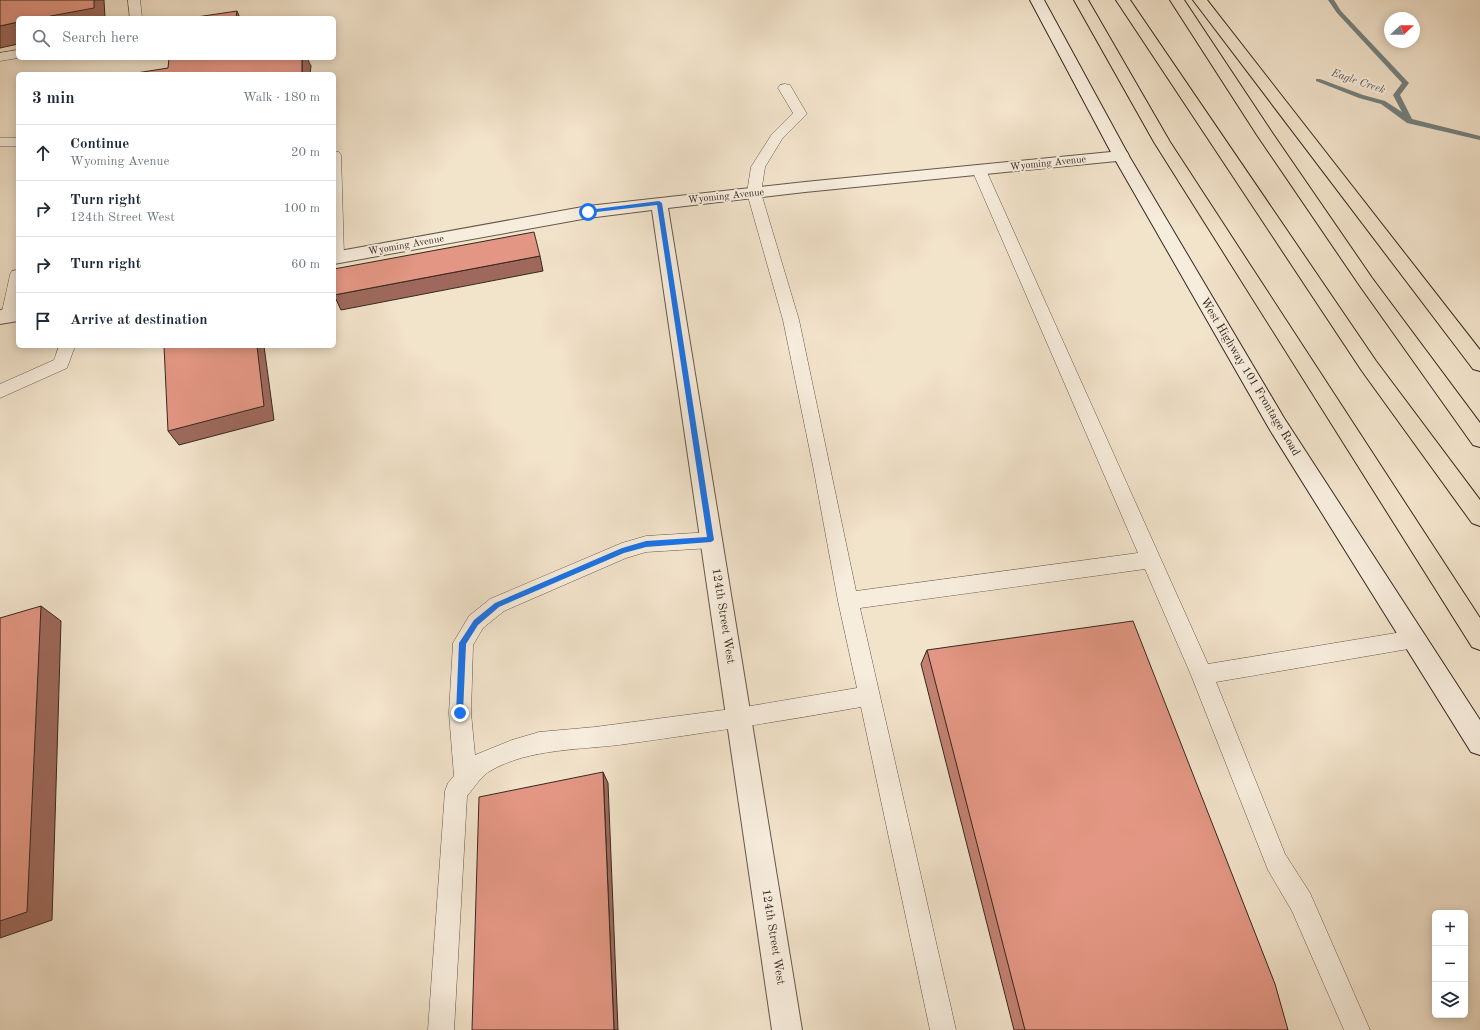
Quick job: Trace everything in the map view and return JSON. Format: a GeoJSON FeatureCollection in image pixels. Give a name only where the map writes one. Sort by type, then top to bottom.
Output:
{"type":"FeatureCollection","features":[{"type":"Feature","properties":{"kind":"highway"},"geometry":{"type":"LineString","coordinates":[[1081,0],[1162,142],[1480,639]]}},
{"type":"Feature","properties":{"kind":"highway"},"geometry":{"type":"LineString","coordinates":[[1123,0],[1369,366],[1480,517]]}},
{"type":"Feature","properties":{"kind":"highway"},"geometry":{"type":"LineString","coordinates":[[1177,0],[1265,136],[1366,282],[1480,439]]}},
{"type":"Feature","properties":{"kind":"highway"},"geometry":{"type":"LineString","coordinates":[[1200,0],[1480,364]]}},
{"type":"Feature","properties":{"kind":"street","name":"West Highway 101 Frontage Road"},"geometry":{"type":"LineString","coordinates":[[1037,0],[1121,156],[1277,424],[1480,743]]}},
{"type":"Feature","properties":{"kind":"street","name":"Wyoming Avenue"},"geometry":{"type":"LineString","coordinates":[[336,257],[588,212],[754,193],[1121,156]]}},
{"type":"Feature","properties":{"kind":"street","name":"124th Street West"},"geometry":{"type":"LineString","coordinates":[[659,203],[787,1030]]}},
{"type":"Feature","properties":{"kind":"lane"},"geometry":{"type":"LineString","coordinates":[[134,0],[136,16]]}},
{"type":"Feature","properties":{"kind":"lane"},"geometry":{"type":"LineString","coordinates":[[0,57],[16,54]]}},
{"type":"Feature","properties":{"kind":"lane"},"geometry":{"type":"LineString","coordinates":[[785,88],[800,114],[777,137],[758,167],[754,193],[791,320],[822,466],[848,601],[943,1030]]}},
{"type":"Feature","properties":{"kind":"lane"},"geometry":{"type":"LineString","coordinates":[[0,142],[16,142]]}},
{"type":"Feature","properties":{"kind":"lane"},"geometry":{"type":"LineString","coordinates":[[979,170],[1202,675],[1276,862],[1301,902],[1357,1030]]}},
{"type":"Feature","properties":{"kind":"lane"},"geometry":{"type":"LineString","coordinates":[[9,316],[16,284]]}},
{"type":"Feature","properties":{"kind":"lane"},"geometry":{"type":"LineString","coordinates":[[0,391],[61,364],[66,348]]}},
{"type":"Feature","properties":{"kind":"lane"},"geometry":{"type":"LineString","coordinates":[[466,780],[460,713],[463,643],[476,622],[497,605],[622,551],[646,544],[711,540]]}},
{"type":"Feature","properties":{"kind":"lane"},"geometry":{"type":"LineString","coordinates":[[848,601],[1151,560]]}},
{"type":"Feature","properties":{"kind":"lane"},"geometry":{"type":"LineString","coordinates":[[1202,675],[1414,639]]}},
{"type":"Feature","properties":{"kind":"lane"},"geometry":{"type":"LineString","coordinates":[[441,1030],[456,792],[481,764],[512,751],[539,743],[595,738],[739,718],[869,696]]}},
{"type":"Feature","properties":{"kind":"building"},"geometry":{"type":"Polygon","coordinates":[[[0,0],[94,0],[94,8],[51,16],[16,16],[16,22],[0,26],[0,0]]]}},
{"type":"Feature","properties":{"kind":"building"},"geometry":{"type":"Polygon","coordinates":[[[237,11],[236,16],[203,16],[237,11]]]}},
{"type":"Feature","properties":{"kind":"building"},"geometry":{"type":"Polygon","coordinates":[[[169,60],[302,60],[302,72],[143,72],[168,68],[169,60]]]}},
{"type":"Feature","properties":{"kind":"building"},"geometry":{"type":"Polygon","coordinates":[[[534,232],[540,256],[336,295],[336,269],[534,232]]]}},
{"type":"Feature","properties":{"kind":"building"},"geometry":{"type":"Polygon","coordinates":[[[164,348],[257,348],[264,406],[168,431],[164,348]]]}},
{"type":"Feature","properties":{"kind":"building"},"geometry":{"type":"Polygon","coordinates":[[[41,606],[27,912],[0,921],[0,618],[41,606]]]}},
{"type":"Feature","properties":{"kind":"building"},"geometry":{"type":"Polygon","coordinates":[[[1133,621],[1275,984],[1288,1030],[1025,1030],[927,650],[1133,621]]]}},
{"type":"Feature","properties":{"kind":"building"},"geometry":{"type":"Polygon","coordinates":[[[603,772],[614,1030],[472,1030],[479,797],[603,772]]]}},
{"type":"Feature","properties":{"kind":"waterway"},"geometry":{"type":"LineString","coordinates":[[1331,0],[1339,12],[1406,83],[1396,95],[1409,119]]}},
{"type":"Feature","properties":{"kind":"waterway","name":"Eagle Creek"},"geometry":{"type":"LineString","coordinates":[[1318,80],[1361,97],[1383,102],[1410,121],[1480,138]]}},
{"type":"Feature","properties":{"kind":"route"},"geometry":{"type":"LineString","coordinates":[[460,713],[463,643],[476,622],[497,605],[622,551],[646,544],[711,540],[659,203],[588,212]]}}]}
